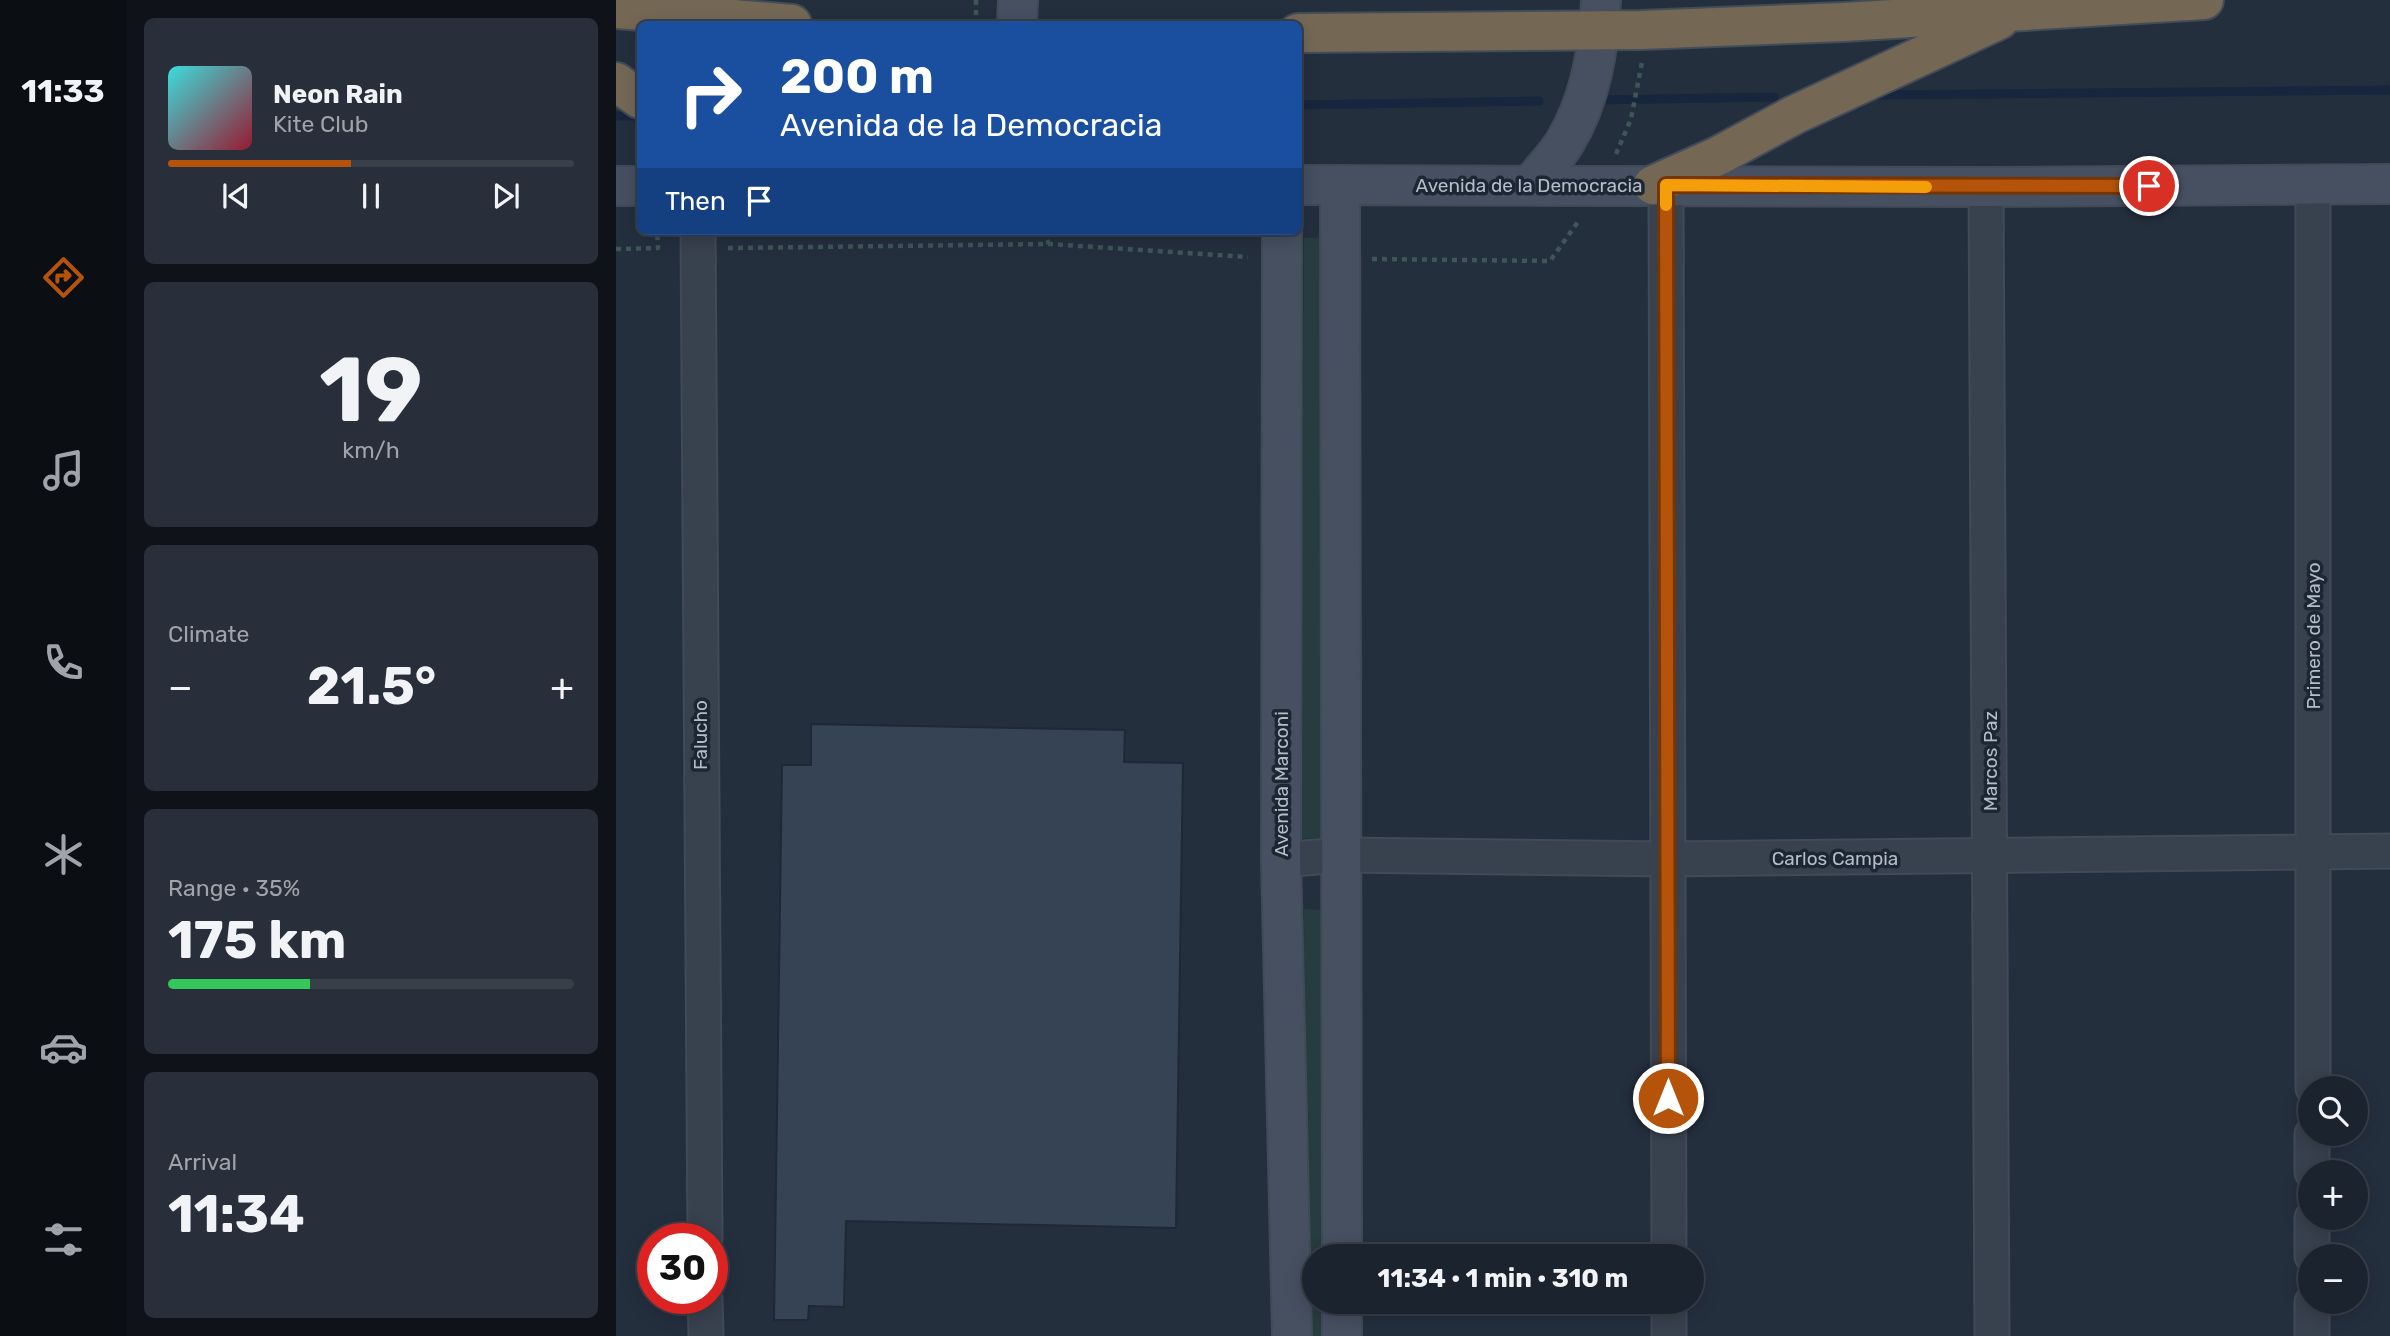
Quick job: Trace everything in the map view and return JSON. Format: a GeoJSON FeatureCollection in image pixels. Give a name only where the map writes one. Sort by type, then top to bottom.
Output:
{"type":"FeatureCollection","features":[{"type":"Feature","properties":{"kind":"highway"},"geometry":{"type":"LineString","coordinates":[[1302,33],[1600,16],[1641,30],[2204,0]]}},
{"type":"Feature","properties":{"kind":"highway"},"geometry":{"type":"LineString","coordinates":[[616,9],[757,21]]}},
{"type":"Feature","properties":{"kind":"highway"},"geometry":{"type":"LineString","coordinates":[[1660,185],[1794,115],[2019,11]]}},
{"type":"Feature","properties":{"kind":"highway"},"geometry":{"type":"LineString","coordinates":[[616,82],[637,97]]}},
{"type":"Feature","properties":{"kind":"main road"},"geometry":{"type":"LineString","coordinates":[[1017,21],[1018,0]]}},
{"type":"Feature","properties":{"kind":"main road"},"geometry":{"type":"LineString","coordinates":[[1531,185],[1565,142],[1589,89],[1600,16]]}},
{"type":"Feature","properties":{"kind":"main road","name":"Avenida de la Democracia"},"geometry":{"type":"LineString","coordinates":[[1302,185],[1986,187],[2390,184]]}},
{"type":"Feature","properties":{"kind":"main road"},"geometry":{"type":"LineString","coordinates":[[1340,185],[1342,1244]]}},
{"type":"Feature","properties":{"kind":"main road"},"geometry":{"type":"LineString","coordinates":[[616,186],[637,186]]}},
{"type":"Feature","properties":{"kind":"main road","name":"Avenida Marconi"},"geometry":{"type":"LineString","coordinates":[[1282,245],[1281,860],[1293,1336]]}},
{"type":"Feature","properties":{"kind":"main road"},"geometry":{"type":"LineString","coordinates":[[1342,1314],[1342,1336]]}},
{"type":"Feature","properties":{"kind":"street","name":"Primero de Mayo"},"geometry":{"type":"LineString","coordinates":[[2312,184],[2313,1076]]}},
{"type":"Feature","properties":{"kind":"street"},"geometry":{"type":"LineString","coordinates":[[1660,185],[1669,1244]]}},
{"type":"Feature","properties":{"kind":"street","name":"Marcos Paz"},"geometry":{"type":"LineString","coordinates":[[1986,187],[1993,1336]]}},
{"type":"Feature","properties":{"kind":"street","name":"Falucho"},"geometry":{"type":"LineString","coordinates":[[698,240],[705,1223]]}},
{"type":"Feature","properties":{"kind":"street","name":"Carlos Campia"},"geometry":{"type":"LineString","coordinates":[[1281,860],[1341,855],[1667,859],[2390,851]]}},
{"type":"Feature","properties":{"kind":"street"},"geometry":{"type":"LineString","coordinates":[[705,1314],[705,1336]]}},
{"type":"Feature","properties":{"kind":"street"},"geometry":{"type":"LineString","coordinates":[[1669,1314],[1669,1336]]}},
{"type":"Feature","properties":{"kind":"street"},"geometry":{"type":"LineString","coordinates":[[2312,1314],[2312,1336]]}},
{"type":"Feature","properties":{"kind":"path"},"geometry":{"type":"LineString","coordinates":[[976,0],[976,21]]}},
{"type":"Feature","properties":{"kind":"path"},"geometry":{"type":"LineString","coordinates":[[1339,259],[1550,261],[1603,185],[1631,119],[1642,69],[1641,30]]}},
{"type":"Feature","properties":{"kind":"path"},"geometry":{"type":"LineString","coordinates":[[657,235],[658,248]]}},
{"type":"Feature","properties":{"kind":"path"},"geometry":{"type":"LineString","coordinates":[[1045,235],[1049,244]]}},
{"type":"Feature","properties":{"kind":"path"},"geometry":{"type":"LineString","coordinates":[[616,249],[658,248],[698,240],[1282,245]]}},
{"type":"Feature","properties":{"kind":"green space"},"geometry":{"type":"Polygon","coordinates":[[[1304,238],[1324,238],[1320,838],[1300,839],[1304,238]]]}},
{"type":"Feature","properties":{"kind":"green space"},"geometry":{"type":"Polygon","coordinates":[[[1304,909],[1323,910],[1324,1244],[1305,1244],[1304,909]]]}},
{"type":"Feature","properties":{"kind":"green space"},"geometry":{"type":"Polygon","coordinates":[[[1305,1314],[1324,1314],[1324,1336],[1305,1336],[1305,1314]]]}},
{"type":"Feature","properties":{"kind":"building"},"geometry":{"type":"Polygon","coordinates":[[[811,724],[1125,730],[1124,762],[1183,763],[1176,1228],[846,1221],[844,1307],[809,1306],[808,1320],[774,1320],[782,765],[811,765],[811,724]]]}},
{"type":"Feature","properties":{"kind":"waterway"},"geometry":{"type":"LineString","coordinates":[[1874,95],[2390,90]]}},
{"type":"Feature","properties":{"kind":"waterway"},"geometry":{"type":"LineString","coordinates":[[1597,100],[1774,97]]}},
{"type":"Feature","properties":{"kind":"waterway"},"geometry":{"type":"LineString","coordinates":[[1302,105],[1539,101]]}},
{"type":"Feature","properties":{"kind":"waterway"},"geometry":{"type":"LineString","coordinates":[[616,116],[637,116]]}},
{"type":"Feature","properties":{"kind":"slow traffic"},"geometry":{"type":"LineString","coordinates":[[1666,205],[1666,185],[1926,187]]}},
{"type":"Feature","properties":{"kind":"route"},"geometry":{"type":"LineString","coordinates":[[1668,1098],[1666,185],[2149,186]]}}]}
